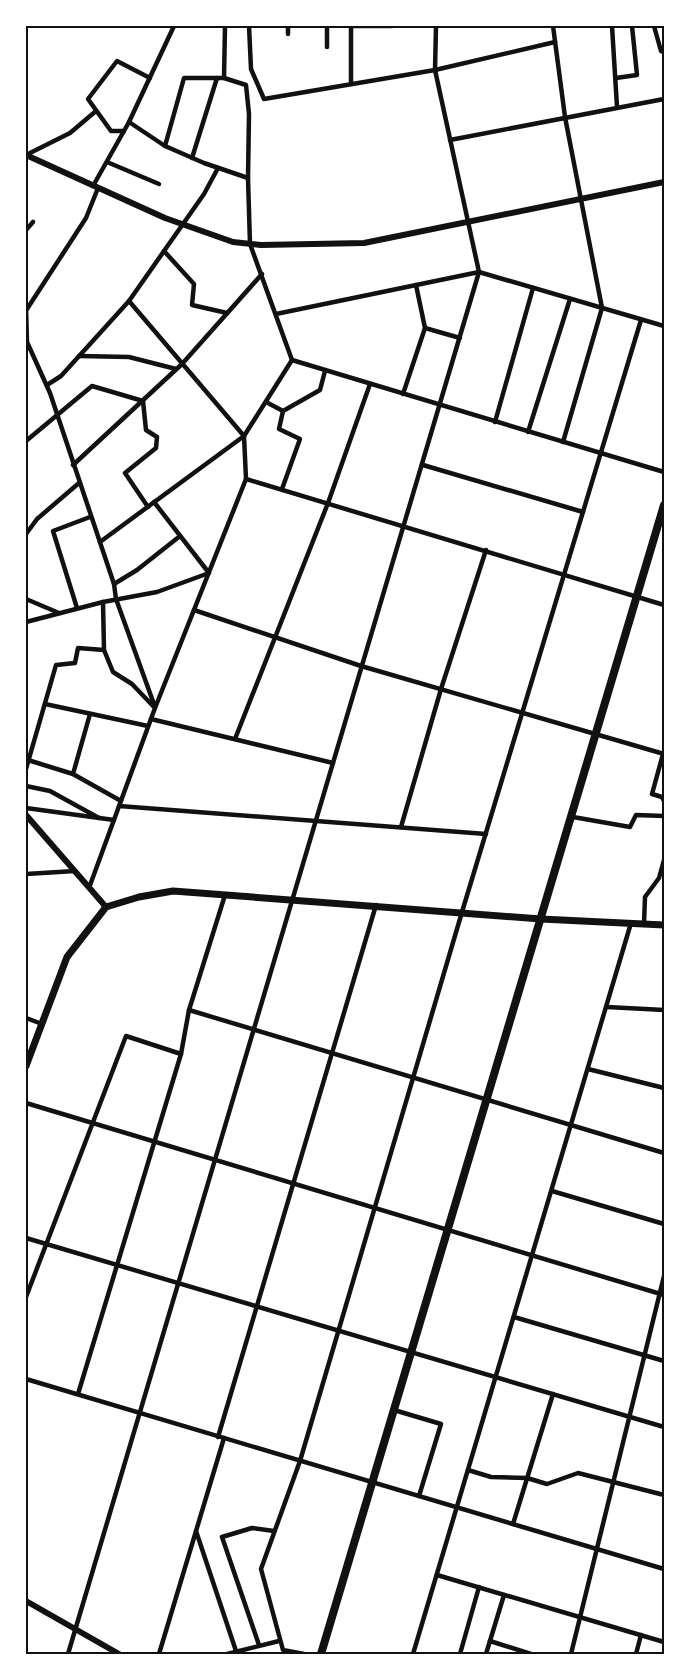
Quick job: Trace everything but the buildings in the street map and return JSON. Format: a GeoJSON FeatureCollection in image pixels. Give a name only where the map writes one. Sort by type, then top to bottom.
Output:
{"type":"FeatureCollection","features":[{"type":"Feature","properties":{"kind":"main road"},"geometry":{"type":"LineString","coordinates":[[321,1654],[573,817],[664,505]]}},
{"type":"Feature","properties":{"kind":"main road"},"geometry":{"type":"LineString","coordinates":[[26,1065],[67,957],[106,907],[139,897],[173,891],[541,919],[664,925]]}},
{"type":"Feature","properties":{"kind":"street"},"geometry":{"type":"LineString","coordinates":[[155,708],[116,599],[114,584],[47,385],[27,342],[26,309],[86,218],[107,162],[129,122],[174,26]]}},
{"type":"Feature","properties":{"kind":"street"},"geometry":{"type":"LineString","coordinates":[[224,78],[225,26]]}},
{"type":"Feature","properties":{"kind":"street"},"geometry":{"type":"LineString","coordinates":[[249,26],[251,69],[264,99],[435,70],[555,42]]}},
{"type":"Feature","properties":{"kind":"street"},"geometry":{"type":"LineString","coordinates":[[288,26],[288,34]]}},
{"type":"Feature","properties":{"kind":"street"},"geometry":{"type":"LineString","coordinates":[[327,26],[327,47]]}},
{"type":"Feature","properties":{"kind":"street"},"geometry":{"type":"LineString","coordinates":[[351,84],[351,26],[392,26]]}},
{"type":"Feature","properties":{"kind":"street"},"geometry":{"type":"LineString","coordinates":[[68,1654],[479,272],[435,70],[436,26]]}},
{"type":"Feature","properties":{"kind":"street"},"geometry":{"type":"LineString","coordinates":[[553,26],[579,200],[602,308],[563,442]]}},
{"type":"Feature","properties":{"kind":"street"},"geometry":{"type":"LineString","coordinates":[[612,26],[618,107]]}},
{"type":"Feature","properties":{"kind":"street"},"geometry":{"type":"LineString","coordinates":[[616,78],[637,75],[632,26]]}},
{"type":"Feature","properties":{"kind":"street"},"geometry":{"type":"LineString","coordinates":[[654,26],[661,51],[664,52]]}},
{"type":"Feature","properties":{"kind":"street"},"geometry":{"type":"LineString","coordinates":[[124,131],[111,131],[88,99],[117,61],[150,78]]}},
{"type":"Feature","properties":{"kind":"street"},"geometry":{"type":"LineString","coordinates":[[165,146],[184,78],[224,78],[246,85],[249,114],[250,244],[292,360]]}},
{"type":"Feature","properties":{"kind":"street"},"geometry":{"type":"LineString","coordinates":[[192,158],[217,78]]}},
{"type":"Feature","properties":{"kind":"street"},"geometry":{"type":"LineString","coordinates":[[450,140],[664,99]]}},
{"type":"Feature","properties":{"kind":"street"},"geometry":{"type":"LineString","coordinates":[[26,155],[70,133],[96,111]]}},
{"type":"Feature","properties":{"kind":"street"},"geometry":{"type":"LineString","coordinates":[[129,122],[165,146],[248,178]]}},
{"type":"Feature","properties":{"kind":"street"},"geometry":{"type":"LineString","coordinates":[[26,155],[183,224],[233,242],[250,244],[364,243],[468,224],[664,182]]}},
{"type":"Feature","properties":{"kind":"street"},"geometry":{"type":"LineString","coordinates":[[107,162],[159,184]]}},
{"type":"Feature","properties":{"kind":"street"},"geometry":{"type":"LineString","coordinates":[[47,385],[61,376],[129,301],[204,194],[218,168]]}},
{"type":"Feature","properties":{"kind":"street"},"geometry":{"type":"LineString","coordinates":[[26,230],[33,222]]}},
{"type":"Feature","properties":{"kind":"street"},"geometry":{"type":"LineString","coordinates":[[164,251],[194,284],[192,304],[227,313]]}},
{"type":"Feature","properties":{"kind":"street"},"geometry":{"type":"LineString","coordinates":[[276,314],[479,272],[664,326]]}},
{"type":"Feature","properties":{"kind":"street"},"geometry":{"type":"LineString","coordinates":[[74,465],[182,364],[262,274]]}},
{"type":"Feature","properties":{"kind":"street"},"geometry":{"type":"LineString","coordinates":[[403,394],[425,328],[416,285]]}},
{"type":"Feature","properties":{"kind":"street"},"geometry":{"type":"LineString","coordinates":[[495,422],[532,288]]}},
{"type":"Feature","properties":{"kind":"street"},"geometry":{"type":"LineString","coordinates":[[528,432],[570,299]]}},
{"type":"Feature","properties":{"kind":"street"},"geometry":{"type":"LineString","coordinates":[[89,888],[148,726],[246,479],[244,436],[129,301]]}},
{"type":"Feature","properties":{"kind":"street"},"geometry":{"type":"LineString","coordinates":[[304,1654],[283,1650],[261,1569],[300,1461],[337,1330],[641,320]]}},
{"type":"Feature","properties":{"kind":"street"},"geometry":{"type":"LineString","coordinates":[[425,328],[460,338]]}},
{"type":"Feature","properties":{"kind":"street"},"geometry":{"type":"LineString","coordinates":[[79,356],[129,357],[177,369]]}},
{"type":"Feature","properties":{"kind":"street"},"geometry":{"type":"LineString","coordinates":[[292,360],[664,472]]}},
{"type":"Feature","properties":{"kind":"street"},"geometry":{"type":"LineString","coordinates":[[100,542],[244,436],[292,360]]}},
{"type":"Feature","properties":{"kind":"street"},"geometry":{"type":"LineString","coordinates":[[282,489],[300,439],[279,429],[283,411],[320,390],[325,371]]}},
{"type":"Feature","properties":{"kind":"street"},"geometry":{"type":"LineString","coordinates":[[236,740],[328,503],[370,384]]}},
{"type":"Feature","properties":{"kind":"street"},"geometry":{"type":"LineString","coordinates":[[26,441],[92,386],[143,401]]}},
{"type":"Feature","properties":{"kind":"street"},"geometry":{"type":"LineString","coordinates":[[143,401],[146,430],[157,437],[156,448],[125,473],[148,507]]}},
{"type":"Feature","properties":{"kind":"street"},"geometry":{"type":"LineString","coordinates":[[266,402],[283,411]]}},
{"type":"Feature","properties":{"kind":"street"},"geometry":{"type":"LineString","coordinates":[[423,465],[583,512]]}},
{"type":"Feature","properties":{"kind":"street"},"geometry":{"type":"LineString","coordinates":[[246,479],[664,605]]}},
{"type":"Feature","properties":{"kind":"street"},"geometry":{"type":"LineString","coordinates":[[26,534],[37,519],[79,483]]}},
{"type":"Feature","properties":{"kind":"street"},"geometry":{"type":"LineString","coordinates":[[154,502],[209,573]]}},
{"type":"Feature","properties":{"kind":"street"},"geometry":{"type":"LineString","coordinates":[[77,608],[53,531],[90,517]]}},
{"type":"Feature","properties":{"kind":"street"},"geometry":{"type":"LineString","coordinates":[[114,584],[137,570],[180,536]]}},
{"type":"Feature","properties":{"kind":"street"},"geometry":{"type":"LineString","coordinates":[[401,827],[441,689],[486,550]]}},
{"type":"Feature","properties":{"kind":"street"},"geometry":{"type":"LineString","coordinates":[[26,622],[116,599],[157,592],[209,573]]}},
{"type":"Feature","properties":{"kind":"street"},"geometry":{"type":"LineString","coordinates":[[26,599],[59,613]]}},
{"type":"Feature","properties":{"kind":"street"},"geometry":{"type":"LineString","coordinates":[[103,602],[104,650],[113,672],[132,684],[155,708]]}},
{"type":"Feature","properties":{"kind":"street"},"geometry":{"type":"LineString","coordinates":[[194,610],[362,666],[664,754],[652,794],[662,797],[664,801]]}},
{"type":"Feature","properties":{"kind":"street"},"geometry":{"type":"LineString","coordinates":[[26,769],[56,664],[75,663],[78,648],[104,650]]}},
{"type":"Feature","properties":{"kind":"street"},"geometry":{"type":"LineString","coordinates":[[45,704],[148,726]]}},
{"type":"Feature","properties":{"kind":"street"},"geometry":{"type":"LineString","coordinates":[[73,774],[90,714]]}},
{"type":"Feature","properties":{"kind":"street"},"geometry":{"type":"LineString","coordinates":[[151,719],[333,763]]}},
{"type":"Feature","properties":{"kind":"street"},"geometry":{"type":"LineString","coordinates":[[28,760],[73,774],[120,803],[486,834]]}},
{"type":"Feature","properties":{"kind":"street"},"geometry":{"type":"LineString","coordinates":[[26,786],[50,791],[102,819]]}},
{"type":"Feature","properties":{"kind":"street"},"geometry":{"type":"LineString","coordinates":[[26,808],[114,820]]}},
{"type":"Feature","properties":{"kind":"street"},"geometry":{"type":"LineString","coordinates":[[26,815],[106,907]]}},
{"type":"Feature","properties":{"kind":"street"},"geometry":{"type":"LineString","coordinates":[[573,817],[630,827],[636,815],[664,816]]}},
{"type":"Feature","properties":{"kind":"street"},"geometry":{"type":"LineString","coordinates":[[644,924],[645,897],[662,878],[664,860]]}},
{"type":"Feature","properties":{"kind":"street"},"geometry":{"type":"LineString","coordinates":[[26,874],[75,871]]}},
{"type":"Feature","properties":{"kind":"street"},"geometry":{"type":"LineString","coordinates":[[78,1395],[181,1054],[189,1010],[225,895]]}},
{"type":"Feature","properties":{"kind":"street"},"geometry":{"type":"LineString","coordinates":[[218,1437],[376,905]]}},
{"type":"Feature","properties":{"kind":"street"},"geometry":{"type":"LineString","coordinates":[[413,1654],[631,923]]}},
{"type":"Feature","properties":{"kind":"street"},"geometry":{"type":"LineString","coordinates":[[607,1007],[664,1010]]}},
{"type":"Feature","properties":{"kind":"street"},"geometry":{"type":"LineString","coordinates":[[189,1010],[664,1153]]}},
{"type":"Feature","properties":{"kind":"street"},"geometry":{"type":"LineString","coordinates":[[26,1018],[42,1024]]}},
{"type":"Feature","properties":{"kind":"street"},"geometry":{"type":"LineString","coordinates":[[26,1297],[126,1036],[181,1054]]}},
{"type":"Feature","properties":{"kind":"street"},"geometry":{"type":"LineString","coordinates":[[588,1069],[664,1088]]}},
{"type":"Feature","properties":{"kind":"street"},"geometry":{"type":"LineString","coordinates":[[26,1103],[662,1295]]}},
{"type":"Feature","properties":{"kind":"street"},"geometry":{"type":"LineString","coordinates":[[552,1191],[664,1224]]}},
{"type":"Feature","properties":{"kind":"street"},"geometry":{"type":"LineString","coordinates":[[26,1238],[664,1427]]}},
{"type":"Feature","properties":{"kind":"street"},"geometry":{"type":"LineString","coordinates":[[571,1654],[662,1295],[664,1276]]}},
{"type":"Feature","properties":{"kind":"street"},"geometry":{"type":"LineString","coordinates":[[514,1317],[664,1361]]}},
{"type":"Feature","properties":{"kind":"street"},"geometry":{"type":"LineString","coordinates":[[26,1379],[664,1569]]}},
{"type":"Feature","properties":{"kind":"street"},"geometry":{"type":"LineString","coordinates":[[513,1524],[553,1394]]}},
{"type":"Feature","properties":{"kind":"street"},"geometry":{"type":"LineString","coordinates":[[394,1410],[441,1424],[419,1496]]}},
{"type":"Feature","properties":{"kind":"street"},"geometry":{"type":"LineString","coordinates":[[159,1654],[224,1438]]}},
{"type":"Feature","properties":{"kind":"street"},"geometry":{"type":"LineString","coordinates":[[468,1470],[491,1477],[527,1478],[547,1484],[578,1473],[664,1495]]}},
{"type":"Feature","properties":{"kind":"street"},"geometry":{"type":"LineString","coordinates":[[260,1645],[222,1537],[252,1528],[274,1531]]}},
{"type":"Feature","properties":{"kind":"street"},"geometry":{"type":"LineString","coordinates":[[196,1532],[236,1651]]}},
{"type":"Feature","properties":{"kind":"street"},"geometry":{"type":"LineString","coordinates":[[437,1575],[664,1642]]}},
{"type":"Feature","properties":{"kind":"street"},"geometry":{"type":"LineString","coordinates":[[460,1654],[479,1587]]}},
{"type":"Feature","properties":{"kind":"street"},"geometry":{"type":"LineString","coordinates":[[486,1654],[504,1594]]}},
{"type":"Feature","properties":{"kind":"street"},"geometry":{"type":"LineString","coordinates":[[26,1610],[28,1602],[119,1654]]}},
{"type":"Feature","properties":{"kind":"street"},"geometry":{"type":"LineString","coordinates":[[636,1654],[641,1635]]}},
{"type":"Feature","properties":{"kind":"street"},"geometry":{"type":"LineString","coordinates":[[226,1654],[279,1641]]}},
{"type":"Feature","properties":{"kind":"street"},"geometry":{"type":"LineString","coordinates":[[490,1641],[531,1654]]}}]}
